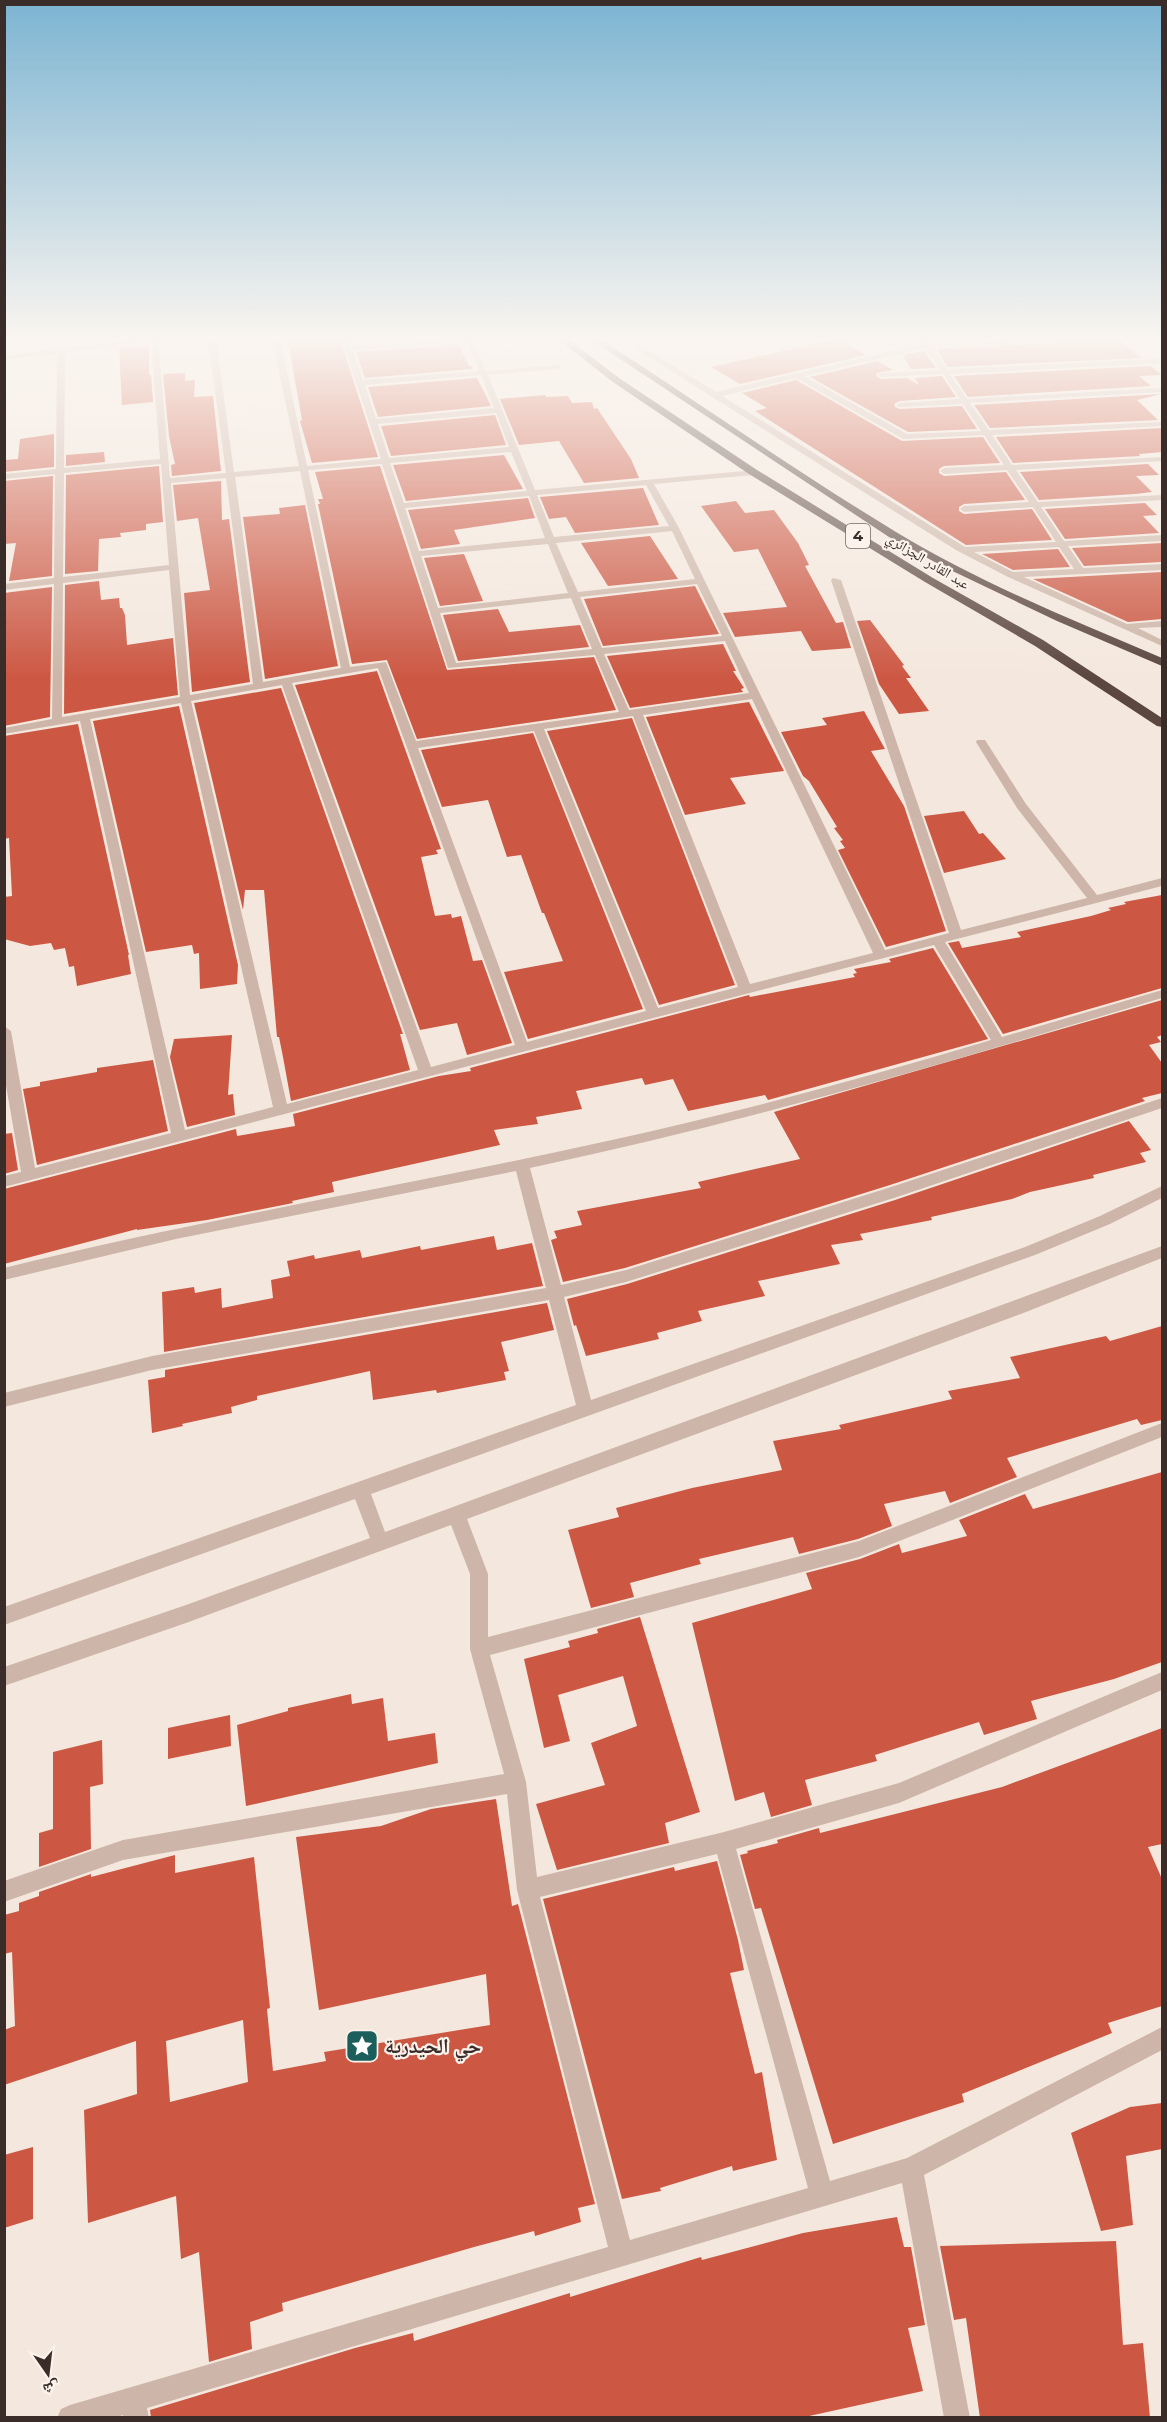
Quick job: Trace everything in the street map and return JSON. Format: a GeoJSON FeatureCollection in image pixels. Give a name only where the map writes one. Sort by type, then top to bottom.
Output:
{"type":"FeatureCollection","features":[{"type":"Feature","properties":{"kind":"highway","name":"عبد القادر الجزائري"},"geometry":{"type":"LineString","coordinates":[[723,452],[929,580],[1039,643],[1162,723]]}},
{"type":"Feature","properties":{"kind":"highway","name":"عبد القادر الجزائري"},"geometry":{"type":"LineString","coordinates":[[766,452],[893,535],[946,564],[1061,619],[1162,662]]}},
{"type":"Feature","properties":{"kind":"street"},"geometry":{"type":"LineString","coordinates":[[57,722],[60,452]]}},
{"type":"Feature","properties":{"kind":"street"},"geometry":{"type":"LineString","coordinates":[[162,452],[185,699],[281,1110]]}},
{"type":"Feature","properties":{"kind":"street"},"geometry":{"type":"LineString","coordinates":[[227,452],[258,686]]}},
{"type":"Feature","properties":{"kind":"street"},"geometry":{"type":"LineString","coordinates":[[300,452],[346,670]]}},
{"type":"Feature","properties":{"kind":"street"},"geometry":{"type":"LineString","coordinates":[[383,452],[452,666],[728,638]]}},
{"type":"Feature","properties":{"kind":"street"},"geometry":{"type":"LineString","coordinates":[[166,481],[482,452]]}},
{"type":"Feature","properties":{"kind":"street"},"geometry":{"type":"LineString","coordinates":[[516,452],[551,541],[599,652],[631,713],[746,990]]}},
{"type":"Feature","properties":{"kind":"street"},"geometry":{"type":"LineString","coordinates":[[806,452],[963,550],[1011,575],[1162,643]]}},
{"type":"Feature","properties":{"kind":"street"},"geometry":{"type":"LineString","coordinates":[[999,452],[1064,544],[1080,571]]}},
{"type":"Feature","properties":{"kind":"street"},"geometry":{"type":"LineString","coordinates":[[944,471],[1162,459]]}},
{"type":"Feature","properties":{"kind":"street"},"geometry":{"type":"LineString","coordinates":[[4,477],[163,461]]}},
{"type":"Feature","properties":{"kind":"street"},"geometry":{"type":"LineString","coordinates":[[400,506],[531,491],[753,472]]}},
{"type":"Feature","properties":{"kind":"street"},"geometry":{"type":"LineString","coordinates":[[649,482],[675,528],[881,955]]}},
{"type":"Feature","properties":{"kind":"street"},"geometry":{"type":"LineString","coordinates":[[964,509],[1162,497]]}},
{"type":"Feature","properties":{"kind":"street"},"geometry":{"type":"LineString","coordinates":[[416,554],[675,528]]}},
{"type":"Feature","properties":{"kind":"street"},"geometry":{"type":"LineString","coordinates":[[963,550],[1162,538]]}},
{"type":"Feature","properties":{"kind":"street"},"geometry":{"type":"LineString","coordinates":[[4,587],[174,567]]}},
{"type":"Feature","properties":{"kind":"street"},"geometry":{"type":"LineString","coordinates":[[1011,575],[1162,567]]}},
{"type":"Feature","properties":{"kind":"street"},"geometry":{"type":"LineString","coordinates":[[836,580],[957,935]]}},
{"type":"Feature","properties":{"kind":"street"},"geometry":{"type":"LineString","coordinates":[[434,611],[700,581]]}},
{"type":"Feature","properties":{"kind":"street"},"geometry":{"type":"LineString","coordinates":[[1124,627],[1162,624]]}},
{"type":"Feature","properties":{"kind":"street"},"geometry":{"type":"LineString","coordinates":[[4,731],[382,664],[522,1049]]}},
{"type":"Feature","properties":{"kind":"street"},"geometry":{"type":"LineString","coordinates":[[286,681],[426,1073]]}},
{"type":"Feature","properties":{"kind":"street"},"geometry":{"type":"LineString","coordinates":[[413,745],[756,695]]}},
{"type":"Feature","properties":{"kind":"street"},"geometry":{"type":"LineString","coordinates":[[84,717],[179,1137]]}},
{"type":"Feature","properties":{"kind":"street"},"geometry":{"type":"LineString","coordinates":[[538,727],[653,1012]]}},
{"type":"Feature","properties":{"kind":"street"},"geometry":{"type":"LineString","coordinates":[[981,742],[1021,806],[1094,899]]}},
{"type":"Feature","properties":{"kind":"street"},"geometry":{"type":"LineString","coordinates":[[4,1182],[522,1049],[653,1012],[1162,882]]}},
{"type":"Feature","properties":{"kind":"street"},"geometry":{"type":"LineString","coordinates":[[938,940],[999,1043]]}},
{"type":"Feature","properties":{"kind":"street"},"geometry":{"type":"LineString","coordinates":[[4,1274],[226,1223],[522,1164],[696,1126],[999,1043],[1162,994]]}},
{"type":"Feature","properties":{"kind":"street"},"geometry":{"type":"LineString","coordinates":[[4,1031],[28,1176]]}},
{"type":"Feature","properties":{"kind":"street"},"geometry":{"type":"LineString","coordinates":[[4,1400],[152,1363],[555,1293],[626,1276],[736,1243],[1162,1103]]}},
{"type":"Feature","properties":{"kind":"street"},"geometry":{"type":"LineString","coordinates":[[522,1164],[585,1409]]}},
{"type":"Feature","properties":{"kind":"street"},"geometry":{"type":"LineString","coordinates":[[4,1616],[1030,1251],[1105,1220],[1162,1192]]}},
{"type":"Feature","properties":{"kind":"street"},"geometry":{"type":"LineString","coordinates":[[4,1677],[380,1542],[1020,1307],[1162,1252]]}},
{"type":"Feature","properties":{"kind":"street"},"geometry":{"type":"LineString","coordinates":[[479,1649],[860,1550],[1162,1430]]}},
{"type":"Feature","properties":{"kind":"street"},"geometry":{"type":"LineString","coordinates":[[360,1489],[380,1542]]}},
{"type":"Feature","properties":{"kind":"street"},"geometry":{"type":"LineString","coordinates":[[456,1514],[479,1574],[479,1649],[516,1782],[528,1890],[622,2254]]}},
{"type":"Feature","properties":{"kind":"street"},"geometry":{"type":"LineString","coordinates":[[528,1890],[724,1842],[899,1793],[1162,1681]]}},
{"type":"Feature","properties":{"kind":"street"},"geometry":{"type":"LineString","coordinates":[[4,1892],[123,1850],[516,1782]]}},
{"type":"Feature","properties":{"kind":"street"},"geometry":{"type":"LineString","coordinates":[[724,1842],[822,2195]]}},
{"type":"Feature","properties":{"kind":"street"},"geometry":{"type":"LineString","coordinates":[[70,2418],[134,2409],[622,2254],[911,2169],[1162,2038]]}},
{"type":"Feature","properties":{"kind":"street"},"geometry":{"type":"LineString","coordinates":[[911,2169],[957,2418]]}},
{"type":"Feature","properties":{"kind":"building"},"geometry":{"type":"Polygon","coordinates":[[[19,452],[54,452],[54,467],[4,472],[4,460],[18,459],[19,452]]]}},
{"type":"Feature","properties":{"kind":"building"},"geometry":{"type":"Polygon","coordinates":[[[104,452],[105,462],[66,466],[66,455],[104,452]]]}},
{"type":"Feature","properties":{"kind":"building"},"geometry":{"type":"Polygon","coordinates":[[[172,452],[219,452],[221,471],[172,476],[171,465],[175,464],[172,452]]]}},
{"type":"Feature","properties":{"kind":"building"},"geometry":{"type":"Polygon","coordinates":[[[309,452],[376,452],[378,457],[312,463],[309,452]]]}},
{"type":"Feature","properties":{"kind":"building"},"geometry":{"type":"Polygon","coordinates":[[[390,452],[433,452],[391,456],[390,452]]]}},
{"type":"Feature","properties":{"kind":"building"},"geometry":{"type":"Polygon","coordinates":[[[566,452],[626,452],[639,478],[584,483],[566,452]]]}},
{"type":"Feature","properties":{"kind":"building"},"geometry":{"type":"Polygon","coordinates":[[[820,452],[993,452],[1000,463],[944,466],[939,469],[939,473],[944,476],[1006,472],[1025,500],[964,504],[959,507],[959,511],[964,514],[1032,509],[1052,540],[966,545],[820,452]]]}},
{"type":"Feature","properties":{"kind":"building"},"geometry":{"type":"Polygon","coordinates":[[[1006,452],[1162,452],[1139,454],[1140,456],[1013,463],[1006,452]]]}},
{"type":"Feature","properties":{"kind":"building"},"geometry":{"type":"Polygon","coordinates":[[[504,455],[523,489],[406,501],[393,465],[504,455]]]}},
{"type":"Feature","properties":{"kind":"building"},"geometry":{"type":"Polygon","coordinates":[[[1148,464],[1159,475],[1136,476],[1152,492],[1039,500],[1020,472],[1148,464]]]}},
{"type":"Feature","properties":{"kind":"building"},"geometry":{"type":"Polygon","coordinates":[[[159,466],[163,522],[146,524],[146,530],[120,533],[121,537],[99,539],[98,571],[65,574],[66,475],[159,466]]]}},
{"type":"Feature","properties":{"kind":"building"},"geometry":{"type":"Polygon","coordinates":[[[380,466],[447,670],[594,657],[616,710],[417,739],[387,660],[352,664],[318,504],[320,504],[318,499],[323,499],[315,472],[380,466]]]}},
{"type":"Feature","properties":{"kind":"building"},"geometry":{"type":"Polygon","coordinates":[[[53,476],[52,576],[9,581],[16,543],[4,544],[4,481],[53,476]]]}},
{"type":"Feature","properties":{"kind":"building"},"geometry":{"type":"Polygon","coordinates":[[[221,481],[222,520],[229,519],[250,682],[192,692],[184,593],[210,590],[198,518],[177,521],[173,485],[221,481]]]}},
{"type":"Feature","properties":{"kind":"building"},"geometry":{"type":"Polygon","coordinates":[[[643,488],[659,525],[575,533],[566,517],[549,519],[540,497],[643,488]]]}},
{"type":"Feature","properties":{"kind":"building"},"geometry":{"type":"Polygon","coordinates":[[[528,498],[535,518],[454,530],[460,544],[421,549],[408,510],[528,498]]]}},
{"type":"Feature","properties":{"kind":"building"},"geometry":{"type":"Polygon","coordinates":[[[736,501],[745,513],[774,510],[798,543],[809,565],[805,566],[836,623],[843,622],[851,648],[812,651],[801,631],[735,637],[723,613],[787,607],[758,549],[734,552],[701,506],[736,501]]]}},
{"type":"Feature","properties":{"kind":"building"},"geometry":{"type":"Polygon","coordinates":[[[1145,503],[1157,515],[1143,516],[1159,533],[1065,539],[1045,509],[1145,503]]]}},
{"type":"Feature","properties":{"kind":"building"},"geometry":{"type":"Polygon","coordinates":[[[305,505],[338,666],[265,679],[243,517],[280,514],[279,508],[305,505]]]}},
{"type":"Feature","properties":{"kind":"building"},"geometry":{"type":"Polygon","coordinates":[[[650,536],[678,579],[608,586],[581,543],[650,536]]]}},
{"type":"Feature","properties":{"kind":"building"},"geometry":{"type":"Polygon","coordinates":[[[1162,543],[1162,562],[1084,566],[1072,548],[1162,543]]]}},
{"type":"Feature","properties":{"kind":"building"},"geometry":{"type":"Polygon","coordinates":[[[1058,549],[1070,567],[1013,570],[982,554],[1058,549]]]}},
{"type":"Feature","properties":{"kind":"building"},"geometry":{"type":"Polygon","coordinates":[[[464,554],[483,601],[440,606],[424,558],[464,554]]]}},
{"type":"Feature","properties":{"kind":"building"},"geometry":{"type":"Polygon","coordinates":[[[1162,572],[1162,619],[1128,622],[1033,579],[1162,572]]]}},
{"type":"Feature","properties":{"kind":"building"},"geometry":{"type":"Polygon","coordinates":[[[99,581],[101,600],[119,598],[120,608],[125,615],[127,645],[173,638],[178,695],[64,714],[65,585],[99,581]]]}},
{"type":"Feature","properties":{"kind":"building"},"geometry":{"type":"Polygon","coordinates":[[[695,586],[719,634],[603,646],[584,599],[695,586]]]}},
{"type":"Feature","properties":{"kind":"building"},"geometry":{"type":"Polygon","coordinates":[[[52,587],[50,717],[4,726],[4,593],[52,587]]]}},
{"type":"Feature","properties":{"kind":"building"},"geometry":{"type":"Polygon","coordinates":[[[498,609],[509,632],[580,625],[589,647],[458,661],[443,615],[498,609]]]}},
{"type":"Feature","properties":{"kind":"building"},"geometry":{"type":"Polygon","coordinates":[[[870,620],[904,665],[902,666],[911,678],[906,678],[929,711],[899,714],[879,684],[857,621],[870,620]]]}},
{"type":"Feature","properties":{"kind":"building"},"geometry":{"type":"Polygon","coordinates":[[[723,644],[736,671],[733,671],[744,688],[741,689],[743,692],[630,708],[607,656],[723,644]]]}},
{"type":"Feature","properties":{"kind":"building"},"geometry":{"type":"Polygon","coordinates":[[[377,671],[441,849],[436,850],[438,854],[421,857],[435,916],[451,914],[452,918],[461,916],[473,961],[482,960],[512,1043],[467,1055],[457,1023],[420,1030],[295,685],[377,671]]]}},
{"type":"Feature","properties":{"kind":"building"},"geometry":{"type":"Polygon","coordinates":[[[281,688],[403,1034],[400,1034],[410,1070],[291,1101],[279,1037],[277,1037],[264,890],[245,890],[243,910],[194,703],[281,688]]]}},
{"type":"Feature","properties":{"kind":"building"},"geometry":{"type":"Polygon","coordinates":[[[749,702],[784,771],[730,778],[746,804],[685,815],[646,717],[749,702]]]}},
{"type":"Feature","properties":{"kind":"building"},"geometry":{"type":"Polygon","coordinates":[[[179,706],[238,965],[237,984],[200,989],[199,953],[194,954],[192,945],[146,952],[93,721],[179,706]]]}},
{"type":"Feature","properties":{"kind":"building"},"geometry":{"type":"Polygon","coordinates":[[[864,711],[885,749],[871,751],[904,806],[946,931],[886,947],[838,850],[845,848],[840,841],[843,840],[834,828],[837,827],[809,781],[803,776],[781,732],[827,725],[822,718],[864,711]]]}},
{"type":"Feature","properties":{"kind":"building"},"geometry":{"type":"Polygon","coordinates":[[[632,718],[735,985],[659,1005],[547,731],[632,718]]]}},
{"type":"Feature","properties":{"kind":"building"},"geometry":{"type":"Polygon","coordinates":[[[78,724],[129,955],[131,974],[77,986],[74,966],[69,967],[65,948],[54,950],[51,943],[30,946],[4,939],[4,897],[12,896],[9,838],[4,839],[4,736],[78,724]]]}},
{"type":"Feature","properties":{"kind":"building"},"geometry":{"type":"Polygon","coordinates":[[[533,733],[643,1009],[528,1039],[504,972],[563,961],[544,913],[542,913],[521,855],[507,857],[488,800],[442,807],[421,750],[533,733]]]}},
{"type":"Feature","properties":{"kind":"building"},"geometry":{"type":"Polygon","coordinates":[[[964,811],[979,834],[983,833],[1006,859],[944,873],[924,816],[964,811]]]}},
{"type":"Feature","properties":{"kind":"building"},"geometry":{"type":"Polygon","coordinates":[[[1162,895],[1162,988],[1003,1034],[948,943],[959,941],[962,948],[1021,937],[1017,932],[1091,916],[1111,910],[1108,908],[1126,904],[1124,902],[1162,895]]]}},
{"type":"Feature","properties":{"kind":"building"},"geometry":{"type":"Polygon","coordinates":[[[933,948],[988,1039],[768,1100],[765,1095],[688,1111],[673,1079],[645,1085],[642,1078],[576,1091],[582,1109],[536,1117],[538,1124],[494,1130],[500,1145],[332,1182],[334,1192],[292,1201],[293,1203],[207,1220],[137,1229],[4,1264],[4,1189],[236,1129],[237,1136],[295,1126],[293,1114],[439,1076],[471,1071],[470,1068],[749,995],[750,997],[855,977],[853,974],[857,973],[854,969],[891,962],[889,959],[933,948]]]}},
{"type":"Feature","properties":{"kind":"building"},"geometry":{"type":"Polygon","coordinates":[[[1162,1000],[1162,1035],[1157,1037],[1161,1042],[1149,1045],[1162,1063],[1162,1093],[1142,1098],[1145,1101],[890,1185],[625,1268],[563,1282],[551,1240],[557,1238],[554,1231],[582,1225],[577,1211],[701,1188],[698,1182],[800,1159],[774,1112],[1162,1000]]]}},
{"type":"Feature","properties":{"kind":"building"},"geometry":{"type":"Polygon","coordinates":[[[232,1035],[228,1095],[233,1094],[235,1115],[187,1127],[170,1057],[174,1039],[232,1035]]]}},
{"type":"Feature","properties":{"kind":"building"},"geometry":{"type":"Polygon","coordinates":[[[153,1060],[168,1131],[37,1165],[23,1089],[40,1086],[40,1082],[97,1072],[97,1068],[153,1060]]]}},
{"type":"Feature","properties":{"kind":"building"},"geometry":{"type":"Polygon","coordinates":[[[1129,1121],[1151,1150],[1140,1153],[1146,1162],[1093,1175],[1094,1178],[1030,1192],[1012,1199],[931,1217],[932,1220],[860,1234],[863,1240],[831,1245],[840,1264],[758,1281],[765,1296],[698,1311],[702,1321],[657,1333],[659,1339],[586,1356],[576,1325],[574,1326],[567,1299],[627,1284],[895,1200],[1129,1121]]]}},
{"type":"Feature","properties":{"kind":"building"},"geometry":{"type":"Polygon","coordinates":[[[12,1133],[18,1170],[4,1174],[4,1134],[12,1133]]]}},
{"type":"Feature","properties":{"kind":"building"},"geometry":{"type":"Polygon","coordinates":[[[494,1236],[497,1250],[532,1243],[543,1286],[164,1352],[162,1292],[194,1287],[195,1293],[221,1288],[222,1308],[273,1298],[271,1280],[290,1276],[287,1261],[314,1255],[315,1259],[360,1250],[362,1258],[420,1246],[421,1250],[494,1236]]]}},
{"type":"Feature","properties":{"kind":"building"},"geometry":{"type":"Polygon","coordinates":[[[547,1303],[554,1330],[501,1342],[509,1371],[504,1372],[506,1380],[437,1393],[436,1390],[373,1400],[370,1371],[257,1396],[257,1400],[231,1407],[232,1413],[152,1433],[148,1380],[165,1377],[165,1370],[547,1303]]]}},
{"type":"Feature","properties":{"kind":"building"},"geometry":{"type":"Polygon","coordinates":[[[1162,1326],[1162,1420],[1141,1425],[1137,1419],[1007,1458],[1017,1477],[950,1503],[945,1491],[884,1504],[892,1526],[858,1539],[799,1554],[793,1537],[699,1559],[701,1564],[630,1583],[634,1597],[591,1608],[568,1530],[619,1517],[616,1508],[692,1488],[782,1470],[773,1441],[841,1429],[839,1425],[952,1399],[948,1391],[1020,1378],[1010,1357],[1106,1336],[1110,1341],[1162,1326]]]}},
{"type":"Feature","properties":{"kind":"building"},"geometry":{"type":"Polygon","coordinates":[[[1162,1472],[1162,1662],[1114,1679],[1031,1701],[1037,1719],[984,1735],[979,1722],[875,1755],[877,1761],[805,1780],[812,1805],[771,1817],[764,1792],[735,1801],[692,1623],[812,1589],[806,1573],[860,1559],[899,1544],[902,1553],[967,1536],[959,1520],[1025,1494],[1033,1509],[1162,1472]]]}},
{"type":"Feature","properties":{"kind":"building"},"geometry":{"type":"Polygon","coordinates":[[[640,1617],[700,1812],[665,1823],[669,1843],[557,1870],[536,1804],[605,1785],[591,1743],[637,1726],[623,1676],[558,1695],[570,1741],[544,1748],[524,1659],[570,1647],[568,1641],[598,1633],[597,1629],[640,1617]]]}},
{"type":"Feature","properties":{"kind":"building"},"geometry":{"type":"Polygon","coordinates":[[[351,1694],[352,1704],[383,1698],[388,1741],[435,1733],[438,1763],[246,1806],[237,1725],[288,1711],[288,1708],[351,1694]]]}},
{"type":"Feature","properties":{"kind":"building"},"geometry":{"type":"Polygon","coordinates":[[[230,1715],[231,1746],[168,1759],[168,1728],[230,1715]]]}},
{"type":"Feature","properties":{"kind":"building"},"geometry":{"type":"Polygon","coordinates":[[[1162,1728],[1162,1844],[1148,1847],[1162,1879],[1162,2006],[1108,2023],[1112,2033],[962,2094],[964,2102],[833,2144],[761,1908],[755,1909],[740,1855],[778,1843],[777,1840],[819,1828],[820,1833],[1002,1787],[1162,1728]]]}},
{"type":"Feature","properties":{"kind":"building"},"geometry":{"type":"Polygon","coordinates":[[[102,1740],[103,1784],[90,1787],[91,1849],[39,1867],[39,1833],[53,1829],[53,1752],[102,1740]]]}},
{"type":"Feature","properties":{"kind":"building"},"geometry":{"type":"Polygon","coordinates":[[[496,1799],[512,1906],[518,1904],[595,2204],[578,2208],[581,2222],[535,2236],[534,2231],[474,2247],[282,2303],[283,2311],[250,2322],[252,2349],[209,2362],[199,2252],[181,2259],[176,2196],[88,2223],[84,2110],[137,2094],[136,2041],[4,2085],[4,2030],[15,2026],[12,1952],[4,1954],[4,1915],[19,1911],[19,1903],[39,1896],[39,1892],[91,1874],[91,1877],[175,1855],[175,1873],[254,1857],[270,2008],[267,2009],[273,2071],[326,2061],[324,2052],[490,2025],[486,1974],[319,2010],[296,1837],[381,1826],[431,1809],[496,1799]],[[243,2020],[166,2041],[170,2102],[248,2082],[243,2020]]]}},
{"type":"Feature","properties":{"kind":"building"},"geometry":{"type":"Polygon","coordinates":[[[717,1861],[744,1970],[730,1973],[755,2074],[762,2072],[777,2160],[733,2171],[732,2166],[660,2188],[661,2191],[622,2199],[543,1899],[674,1867],[675,1871],[717,1861]]]}},
{"type":"Feature","properties":{"kind":"building"},"geometry":{"type":"Polygon","coordinates":[[[1162,2103],[1162,2149],[1126,2156],[1133,2225],[1101,2231],[1071,2133],[1130,2107],[1162,2103]]]}},
{"type":"Feature","properties":{"kind":"building"},"geometry":{"type":"Polygon","coordinates":[[[33,2147],[33,2219],[4,2228],[4,2155],[33,2147]]]}},
{"type":"Feature","properties":{"kind":"building"},"geometry":{"type":"Polygon","coordinates":[[[897,2217],[904,2247],[911,2247],[925,2325],[908,2328],[923,2391],[800,2418],[151,2418],[150,2410],[355,2348],[413,2333],[414,2341],[570,2293],[570,2297],[701,2257],[702,2260],[803,2233],[897,2217]]]}},
{"type":"Feature","properties":{"kind":"building"},"geometry":{"type":"Polygon","coordinates":[[[1116,2241],[1123,2345],[1143,2343],[1150,2418],[980,2418],[966,2318],[954,2320],[940,2246],[1116,2241]]]}},
{"type":"Feature","properties":{"kind":"place","name":"حي الحيدرية"},"geometry":{"type":"Point","coordinates":[362,2046]}}]}
